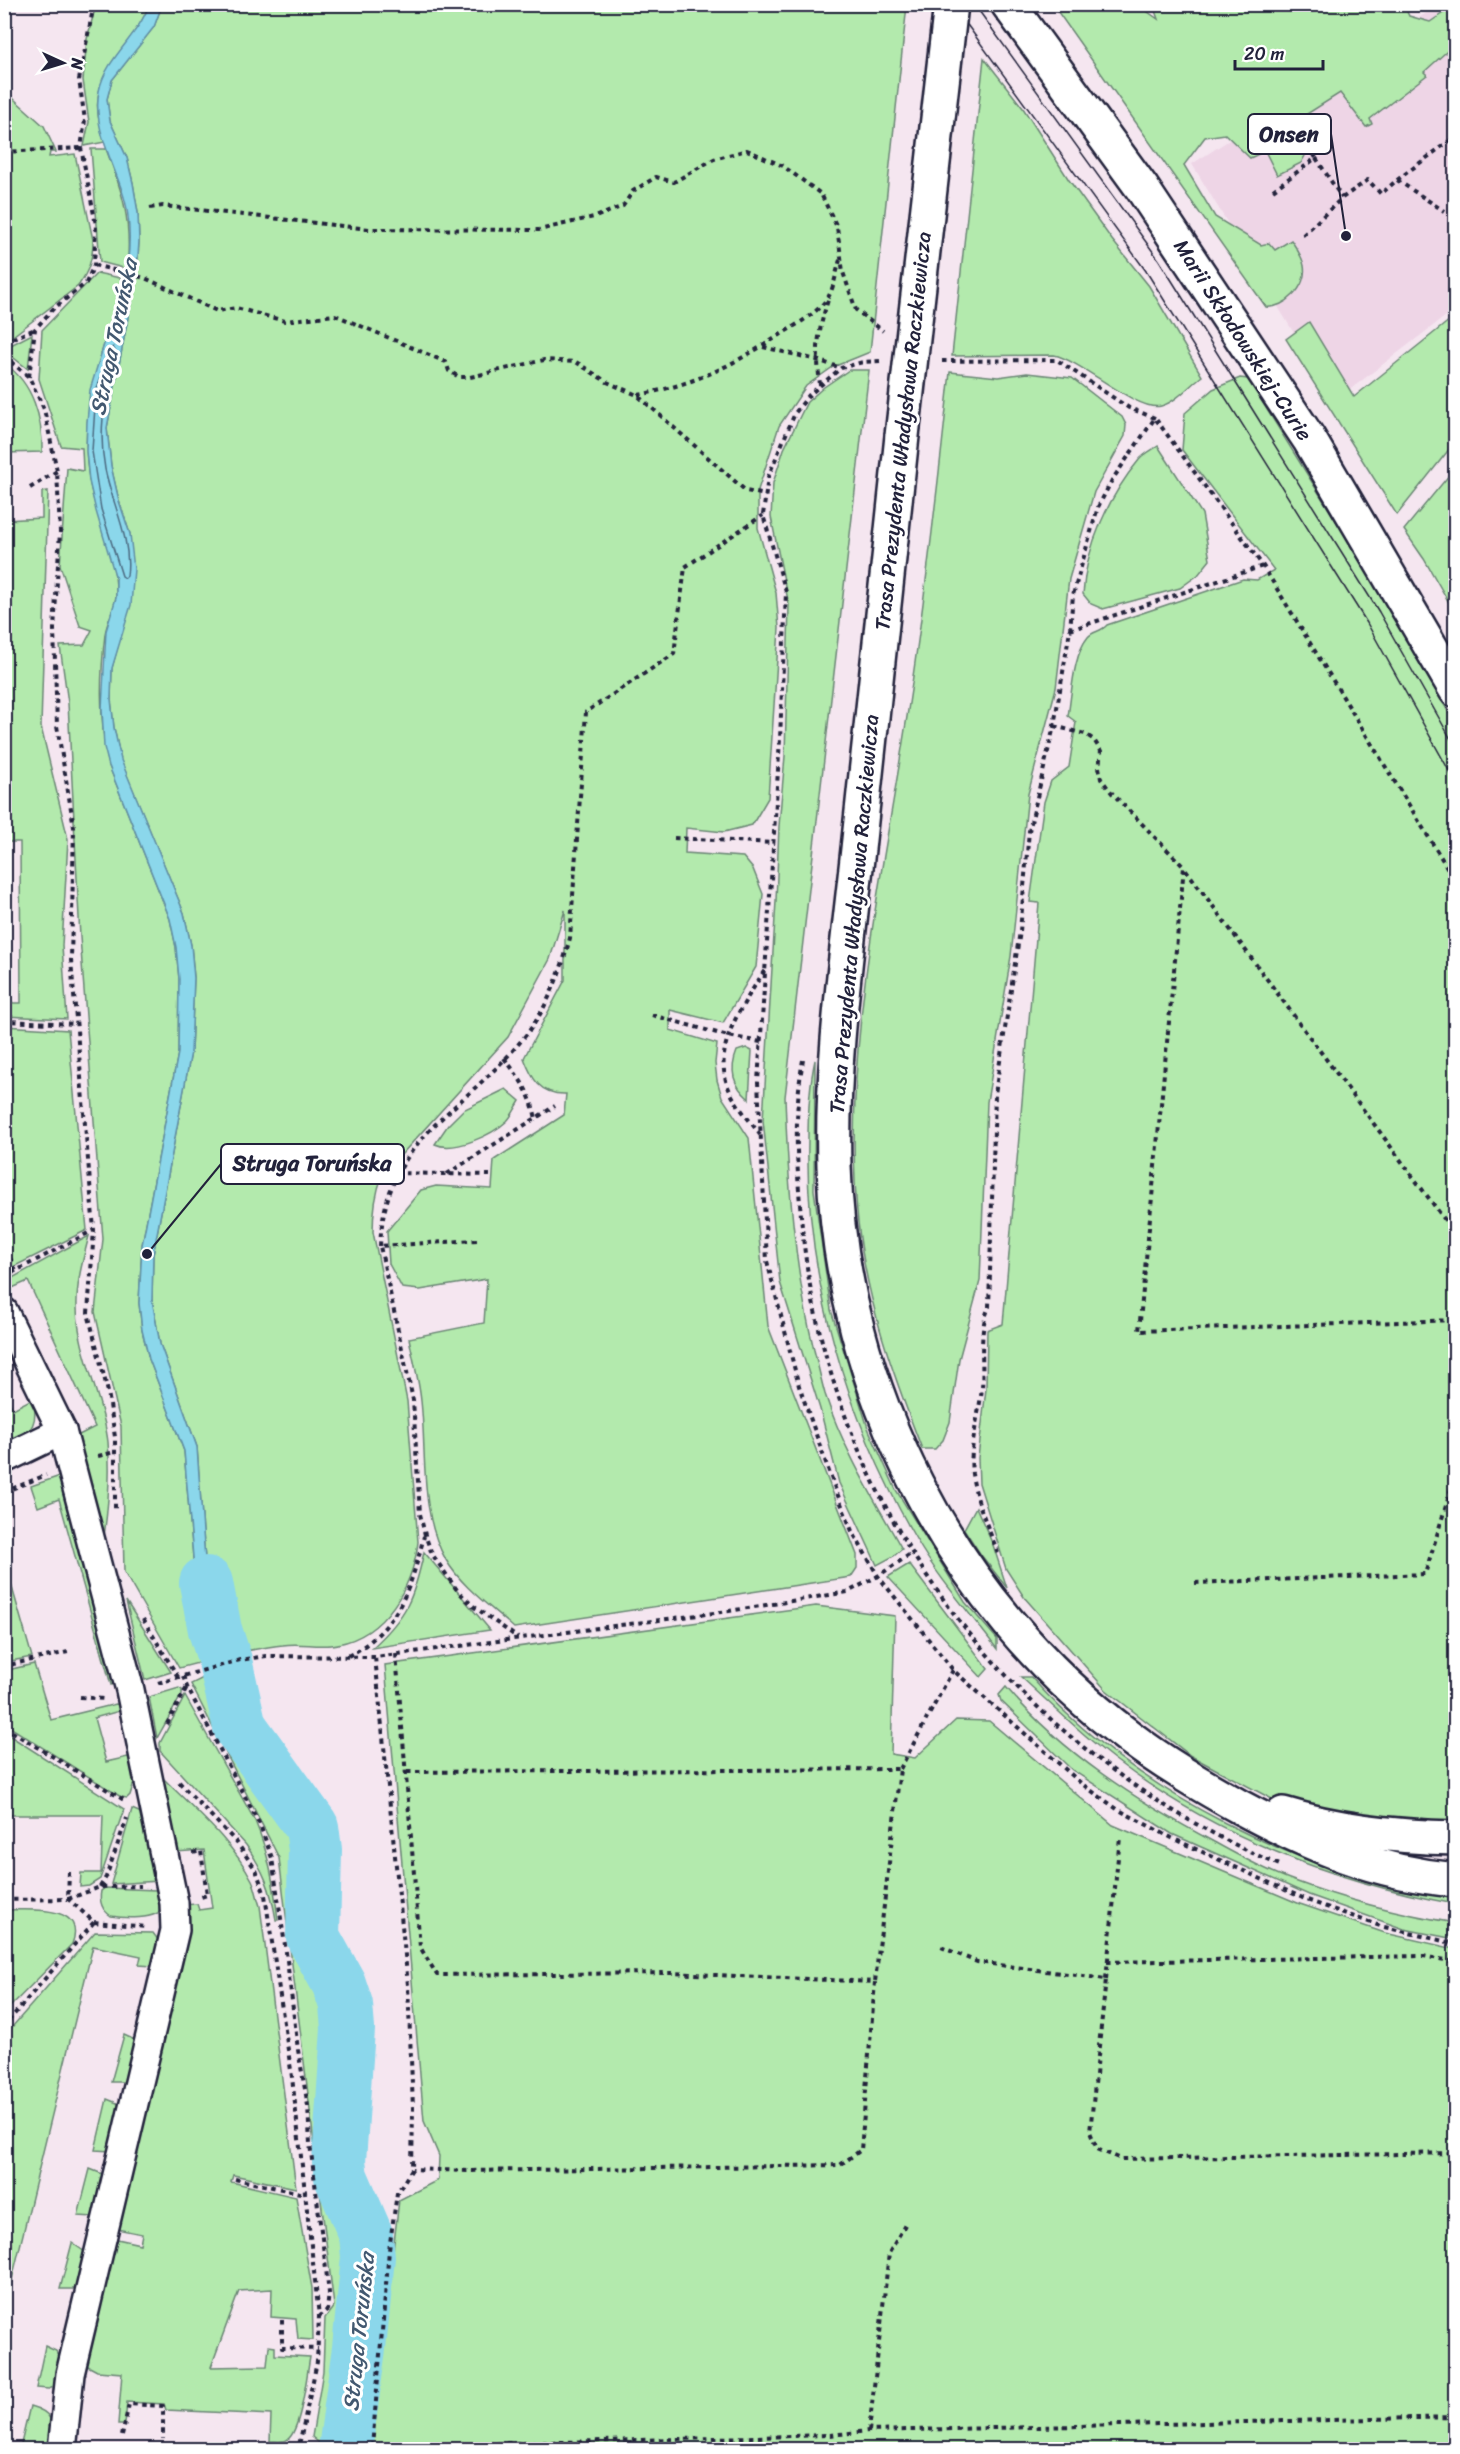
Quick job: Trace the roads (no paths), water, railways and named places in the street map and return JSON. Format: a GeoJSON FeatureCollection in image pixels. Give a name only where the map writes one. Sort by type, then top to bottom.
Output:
{"type":"FeatureCollection","features":[{"type":"Feature","properties":{"kind":"main road","name":"Trasa Prezydenta Władysława Raczkiewicza"},"geometry":{"type":"LineString","coordinates":[[951,4],[843,990],[835,1097],[834,1166],[837,1219],[846,1279],[858,1333],[892,1433],[915,1481],[949,1541],[983,1592],[1052,1670],[1103,1718],[1146,1750],[1217,1794],[1292,1835],[1332,1853],[1370,1865],[1455,1880]]}},
{"type":"Feature","properties":{"kind":"main road","name":"Marii Skłodowskiej-Curie"},"geometry":{"type":"LineString","coordinates":[[1008,4],[1149,198],[1309,439],[1455,690]]}},
{"type":"Feature","properties":{"kind":"main road","name":"Trasa Prezydenta Władysława Raczkiewicza"},"geometry":{"type":"LineString","coordinates":[[1217,1794],[1289,1816],[1339,1828],[1387,1836],[1455,1838]]}},
{"type":"Feature","properties":{"kind":"street"},"geometry":{"type":"LineString","coordinates":[[4,1312],[62,1431],[130,1690],[172,1885],[175,1930],[70,2374],[62,2450]]}},
{"type":"Feature","properties":{"kind":"street"},"geometry":{"type":"LineString","coordinates":[[4,1459],[62,1431]]}},
{"type":"Feature","properties":{"kind":"water"},"geometry":{"type":"Polygon","coordinates":[[[149,5],[162,5],[154,27],[112,80],[107,99],[110,121],[127,158],[133,183],[138,213],[139,242],[137,270],[107,428],[111,466],[130,534],[134,569],[131,605],[112,668],[111,699],[121,760],[184,913],[191,945],[194,978],[191,1052],[153,1255],[152,1300],[160,1344],[197,1447],[205,1560],[228,1654],[217,1658],[194,1569],[184,1451],[149,1359],[139,1303],[142,1245],[178,1053],[179,979],[170,919],[109,766],[104,747],[102,709],[106,631],[116,598],[116,579],[96,511],[89,481],[86,451],[90,390],[127,269],[129,242],[126,206],[101,132],[99,91],[108,68],[138,27],[149,5]]]}},
{"type":"Feature","properties":{"kind":"waterway","name":"Struga Toruńska"},"geometry":{"type":"LineString","coordinates":[[206,1583],[215,1630],[225,1661],[240,1727],[312,1827],[315,1850],[313,1937],[339,1984],[346,2005],[348,2029],[339,2161],[341,2177],[366,2235],[368,2257],[359,2348],[345,2450]]}},
{"type":"Feature","properties":{"kind":"tram line"},"geometry":{"type":"LineString","coordinates":[[952,4],[1146,271],[1367,623],[1456,783]]}},
{"type":"Feature","properties":{"kind":"tram line"},"geometry":{"type":"LineString","coordinates":[[974,4],[1159,260],[1379,612],[1456,748]]}},
{"type":"Feature","properties":{"kind":"place","name":"Onsen"},"geometry":{"type":"Point","coordinates":[1346,236]}},
{"type":"Feature","properties":{"kind":"place","name":"Struga Toruńska"},"geometry":{"type":"Point","coordinates":[147,1254]}}]}
